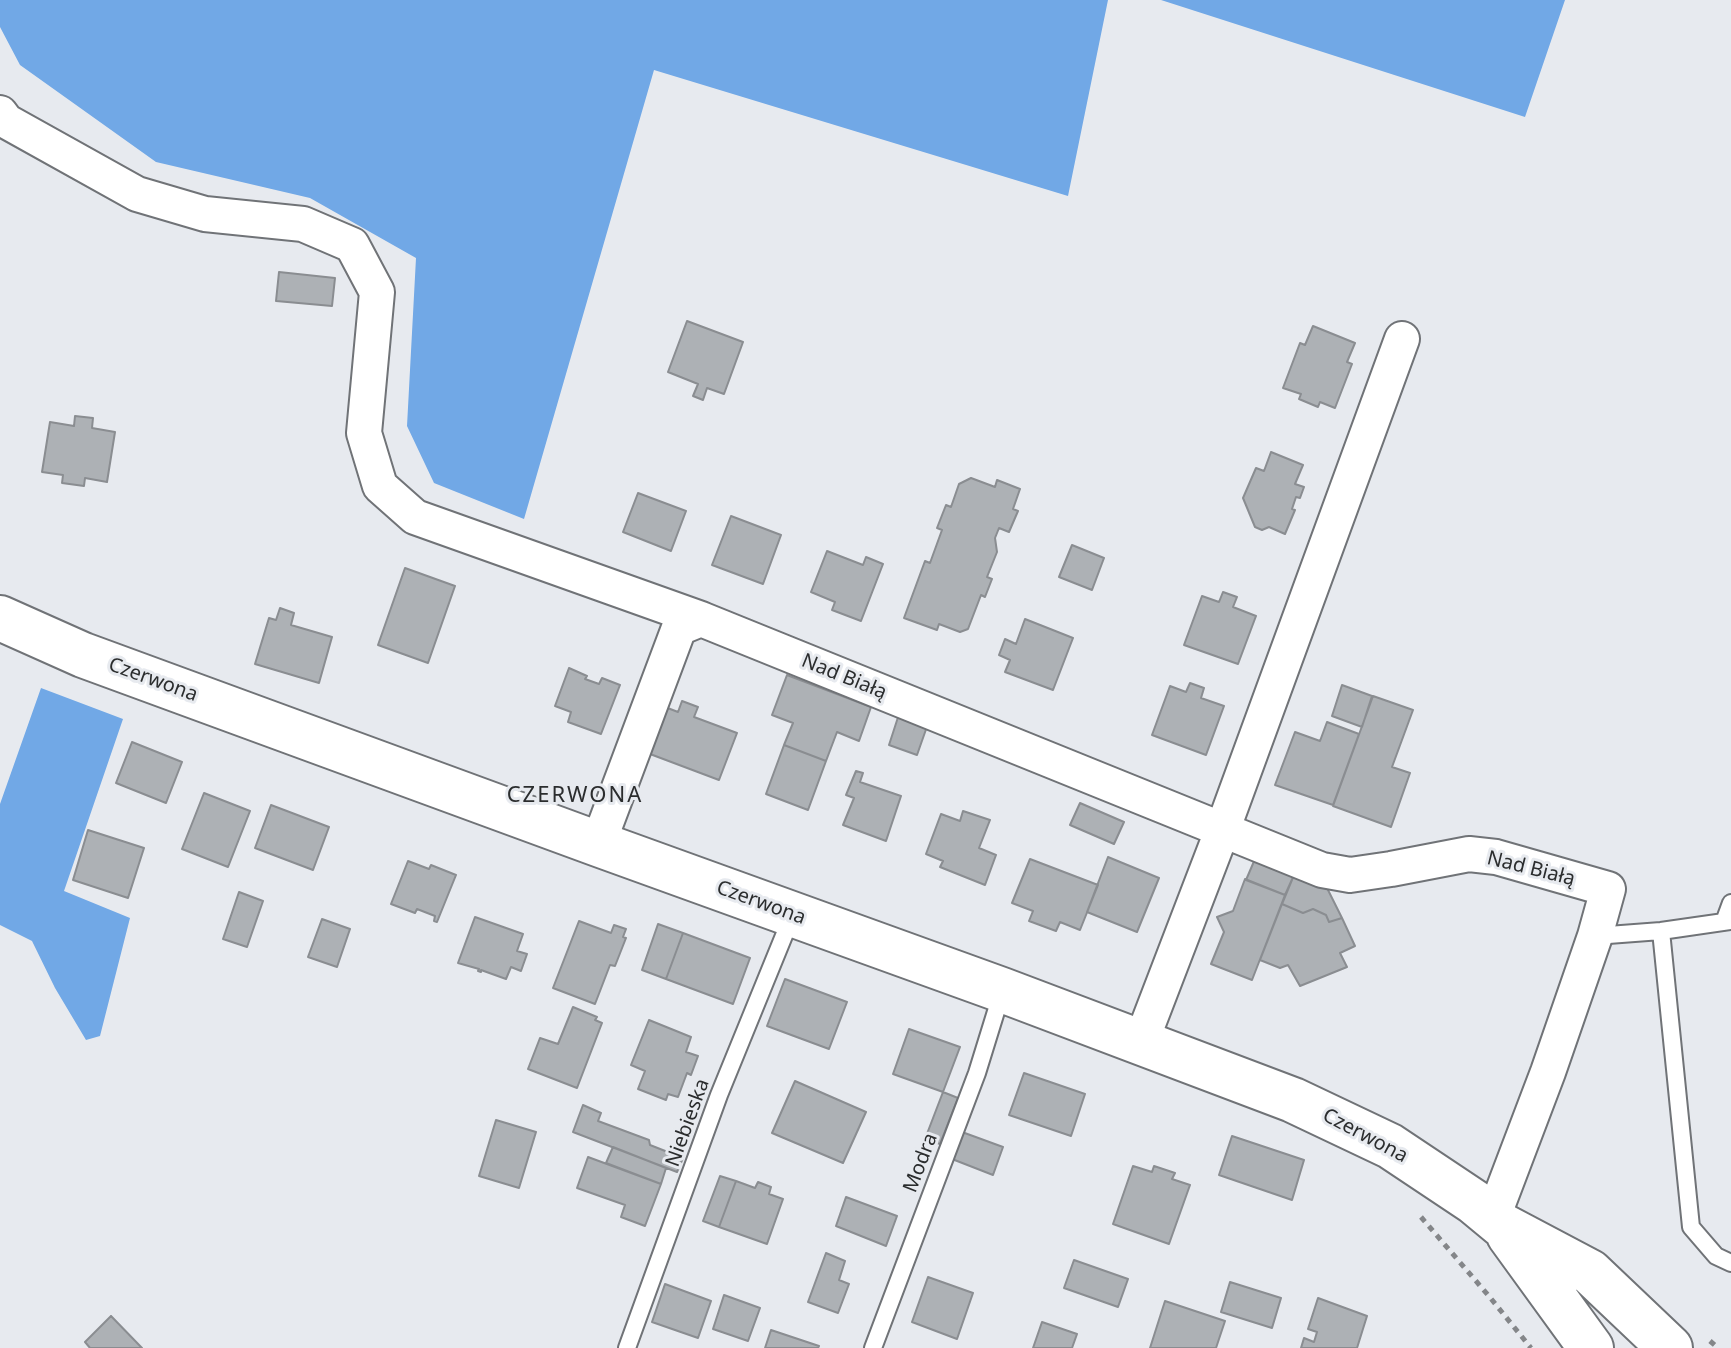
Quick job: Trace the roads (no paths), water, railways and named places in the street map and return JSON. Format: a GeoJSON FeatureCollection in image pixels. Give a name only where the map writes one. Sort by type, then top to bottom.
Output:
{"type":"FeatureCollection","features":[{"type":"Feature","properties":{"kind":"main road","name":"Czerwona"},"geometry":{"type":"LineString","coordinates":[[0,618],[83,655],[1002,990],[1293,1100],[1390,1146],[1474,1202],[1498,1222],[1590,1272],[1670,1348]]}},
{"type":"Feature","properties":{"kind":"main road","name":"Czerwona"},"geometry":{"type":"LineString","coordinates":[[1498,1222],[1591,1348]]}},
{"type":"Feature","properties":{"kind":"street","name":"Nad Białą"},"geometry":{"type":"LineString","coordinates":[[3,117],[137,194],[205,214],[303,224],[352,245],[377,292],[364,433],[380,486],[415,517],[701,619],[1322,870],[1350,875],[1469,854],[1496,857],[1608,889],[1595,936]]}},
{"type":"Feature","properties":{"kind":"street"},"geometry":{"type":"LineString","coordinates":[[1141,1042],[1222,831],[1402,339]]}},
{"type":"Feature","properties":{"kind":"street"},"geometry":{"type":"LineString","coordinates":[[598,844],[679,628],[701,619]]}},
{"type":"Feature","properties":{"kind":"street"},"geometry":{"type":"LineString","coordinates":[[1498,1222],[1595,936]]}},
{"type":"Feature","properties":{"kind":"lane"},"geometry":{"type":"LineString","coordinates":[[1595,936],[1661,931],[1727,921],[1731,903]]}},
{"type":"Feature","properties":{"kind":"lane","name":"Niebieska"},"geometry":{"type":"LineString","coordinates":[[627,1348],[719,1095],[792,914]]}},
{"type":"Feature","properties":{"kind":"lane"},"geometry":{"type":"LineString","coordinates":[[1661,931],[1691,1227],[1716,1256],[1731,1263]]}},
{"type":"Feature","properties":{"kind":"lane","name":"Modra"},"geometry":{"type":"LineString","coordinates":[[873,1348],[977,1073],[1002,990]]}},
{"type":"Feature","properties":{"kind":"district","name":"CZERWONA"},"geometry":{"type":"Point","coordinates":[575,796]}}]}
